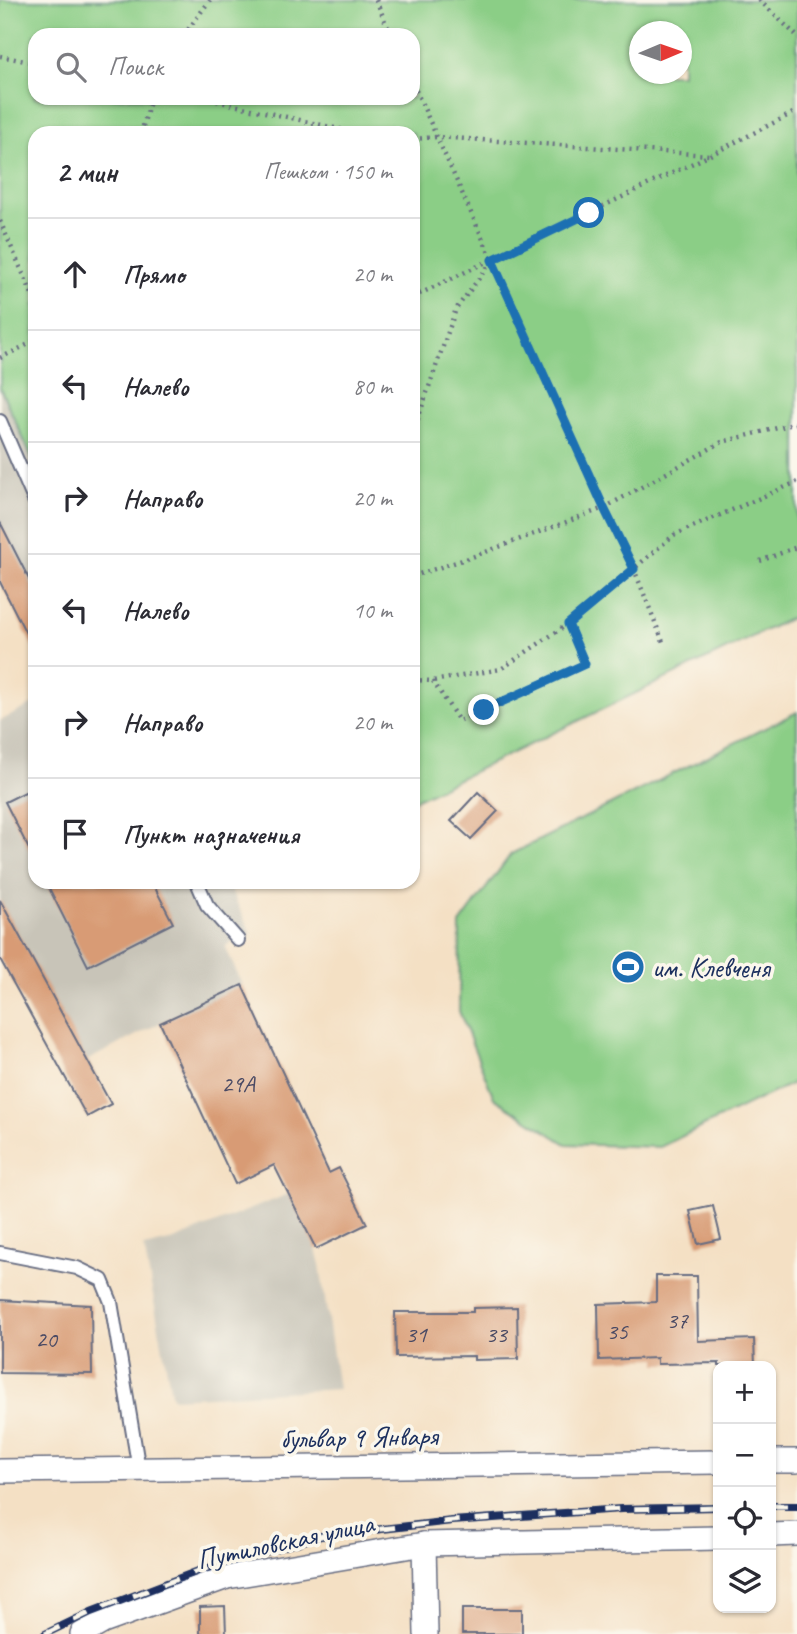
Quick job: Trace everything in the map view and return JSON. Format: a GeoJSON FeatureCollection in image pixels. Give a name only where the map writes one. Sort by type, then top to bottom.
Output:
{"type":"FeatureCollection","features":[{"type":"Feature","properties":{"kind":"street"},"geometry":{"type":"LineString","coordinates":[[776,1461],[797,1461]]}},
{"type":"Feature","properties":{"kind":"street","name":"бульвар 9 Января"},"geometry":{"type":"LineString","coordinates":[[0,1471],[713,1462]]}},
{"type":"Feature","properties":{"kind":"street"},"geometry":{"type":"LineString","coordinates":[[776,1535],[797,1534]]}},
{"type":"Feature","properties":{"kind":"street"},"geometry":{"type":"LineString","coordinates":[[426,1634],[424,1544],[713,1538]]}},
{"type":"Feature","properties":{"kind":"street","name":"Путиловская улица"},"geometry":{"type":"LineString","coordinates":[[82,1634],[103,1622],[227,1577],[424,1544]]}},
{"type":"Feature","properties":{"kind":"lane"},"geometry":{"type":"LineString","coordinates":[[0,421],[28,486]]}},
{"type":"Feature","properties":{"kind":"lane"},"geometry":{"type":"LineString","coordinates":[[200,889],[207,905],[238,940]]}},
{"type":"Feature","properties":{"kind":"lane"},"geometry":{"type":"LineString","coordinates":[[0,1254],[78,1268],[102,1280],[111,1302],[139,1470]]}},
{"type":"Feature","properties":{"kind":"path"},"geometry":{"type":"LineString","coordinates":[[189,28],[210,0]]}},
{"type":"Feature","properties":{"kind":"path"},"geometry":{"type":"LineString","coordinates":[[376,0],[388,28]]}},
{"type":"Feature","properties":{"kind":"path"},"geometry":{"type":"LineString","coordinates":[[759,0],[797,36]]}},
{"type":"Feature","properties":{"kind":"path"},"geometry":{"type":"LineString","coordinates":[[0,57],[28,62]]}},
{"type":"Feature","properties":{"kind":"path"},"geometry":{"type":"LineString","coordinates":[[420,99],[634,569],[663,642]]}},
{"type":"Feature","properties":{"kind":"path"},"geometry":{"type":"LineString","coordinates":[[143,126],[149,105]]}},
{"type":"Feature","properties":{"kind":"path"},"geometry":{"type":"LineString","coordinates":[[234,105],[326,126]]}},
{"type":"Feature","properties":{"kind":"path"},"geometry":{"type":"LineString","coordinates":[[420,294],[797,111]]}},
{"type":"Feature","properties":{"kind":"path"},"geometry":{"type":"LineString","coordinates":[[420,138],[437,137],[710,155]]}},
{"type":"Feature","properties":{"kind":"path"},"geometry":{"type":"LineString","coordinates":[[0,222],[28,285]]}},
{"type":"Feature","properties":{"kind":"path"},"geometry":{"type":"LineString","coordinates":[[420,413],[456,309],[492,260]]}},
{"type":"Feature","properties":{"kind":"path"},"geometry":{"type":"LineString","coordinates":[[0,358],[28,344]]}},
{"type":"Feature","properties":{"kind":"path"},"geometry":{"type":"LineString","coordinates":[[420,574],[604,508],[722,442],[797,423]]}},
{"type":"Feature","properties":{"kind":"path"},"geometry":{"type":"LineString","coordinates":[[420,680],[433,681],[501,669],[568,624],[674,535],[797,482]]}},
{"type":"Feature","properties":{"kind":"path"},"geometry":{"type":"LineString","coordinates":[[760,561],[797,547]]}},
{"type":"Feature","properties":{"kind":"path"},"geometry":{"type":"LineString","coordinates":[[433,681],[459,721],[585,664],[568,624]]}},
{"type":"Feature","properties":{"kind":"shaded area"},"geometry":{"type":"Polygon","coordinates":[[[0,388],[28,449],[28,637],[0,582],[0,388]]]}},
{"type":"Feature","properties":{"kind":"shaded area"},"geometry":{"type":"Polygon","coordinates":[[[28,707],[28,889],[230,889],[251,933],[225,946],[242,985],[88,1060],[111,1104],[87,1117],[0,959],[0,721],[28,707]]]}},
{"type":"Feature","properties":{"kind":"shaded area"},"geometry":{"type":"Polygon","coordinates":[[[289,1194],[316,1249],[338,1389],[172,1398],[144,1247],[174,1240],[289,1194]]]}},
{"type":"Feature","properties":{"kind":"green space"},"geometry":{"type":"Polygon","coordinates":[[[0,0],[797,0],[797,615],[420,798],[420,126],[28,126],[28,449],[0,388],[0,0]]]}},
{"type":"Feature","properties":{"kind":"green space","name":"им. Клевченя"},"geometry":{"type":"Polygon","coordinates":[[[797,712],[797,1081],[660,1147],[566,1144],[494,1098],[459,1011],[460,924],[511,854],[797,712]]]}},
{"type":"Feature","properties":{"kind":"building"},"geometry":{"type":"Polygon","coordinates":[[[0,522],[28,577],[28,637],[0,582],[0,522]]]}},
{"type":"Feature","properties":{"kind":"building"},"geometry":{"type":"Polygon","coordinates":[[[28,790],[28,847],[5,802],[28,790]]]}},
{"type":"Feature","properties":{"kind":"building"},"geometry":{"type":"Polygon","coordinates":[[[478,792],[498,811],[471,839],[451,821],[478,792]]]}},
{"type":"Feature","properties":{"kind":"building"},"geometry":{"type":"Polygon","coordinates":[[[50,889],[156,889],[173,923],[88,966],[50,889]]]}},
{"type":"Feature","properties":{"kind":"building"},"geometry":{"type":"Polygon","coordinates":[[[0,900],[111,1104],[87,1117],[0,959],[0,900]]]}},
{"type":"Feature","properties":{"kind":"building"},"geometry":{"type":"Polygon","coordinates":[[[242,985],[329,1173],[339,1168],[367,1224],[316,1249],[274,1165],[235,1184],[160,1023],[242,985]]]}},
{"type":"Feature","properties":{"kind":"building"},"geometry":{"type":"Polygon","coordinates":[[[713,1206],[721,1239],[698,1244],[690,1211],[713,1206]]]}},
{"type":"Feature","properties":{"kind":"building"},"geometry":{"type":"Polygon","coordinates":[[[656,1276],[697,1276],[698,1341],[754,1339],[755,1361],[657,1364],[657,1358],[599,1360],[598,1304],[656,1302],[656,1276]]]}},
{"type":"Feature","properties":{"kind":"building"},"geometry":{"type":"Polygon","coordinates":[[[0,1300],[91,1305],[92,1374],[0,1373],[0,1300]]]}},
{"type":"Feature","properties":{"kind":"building"},"geometry":{"type":"Polygon","coordinates":[[[517,1307],[518,1359],[474,1360],[474,1356],[396,1357],[395,1312],[473,1312],[473,1308],[517,1307]]]}},
{"type":"Feature","properties":{"kind":"building"},"geometry":{"type":"Polygon","coordinates":[[[225,1606],[226,1634],[200,1634],[200,1607],[225,1606]]]}},
{"type":"Feature","properties":{"kind":"building"},"geometry":{"type":"Polygon","coordinates":[[[462,1609],[522,1609],[522,1634],[462,1634],[462,1609]]]}},
{"type":"Feature","properties":{"kind":"railway"},"geometry":{"type":"LineString","coordinates":[[776,1506],[797,1506]]}},
{"type":"Feature","properties":{"kind":"railway"},"geometry":{"type":"LineString","coordinates":[[45,1634],[91,1612],[201,1570],[321,1536],[452,1521],[621,1509],[713,1507]]}},
{"type":"Feature","properties":{"kind":"place","name":"им. Клевченя"},"geometry":{"type":"Point","coordinates":[628,967]}},
{"type":"Feature","properties":{"kind":"route"},"geometry":{"type":"LineString","coordinates":[[484,710],[585,664],[568,624],[634,569],[492,260],[589,213]]}}]}
